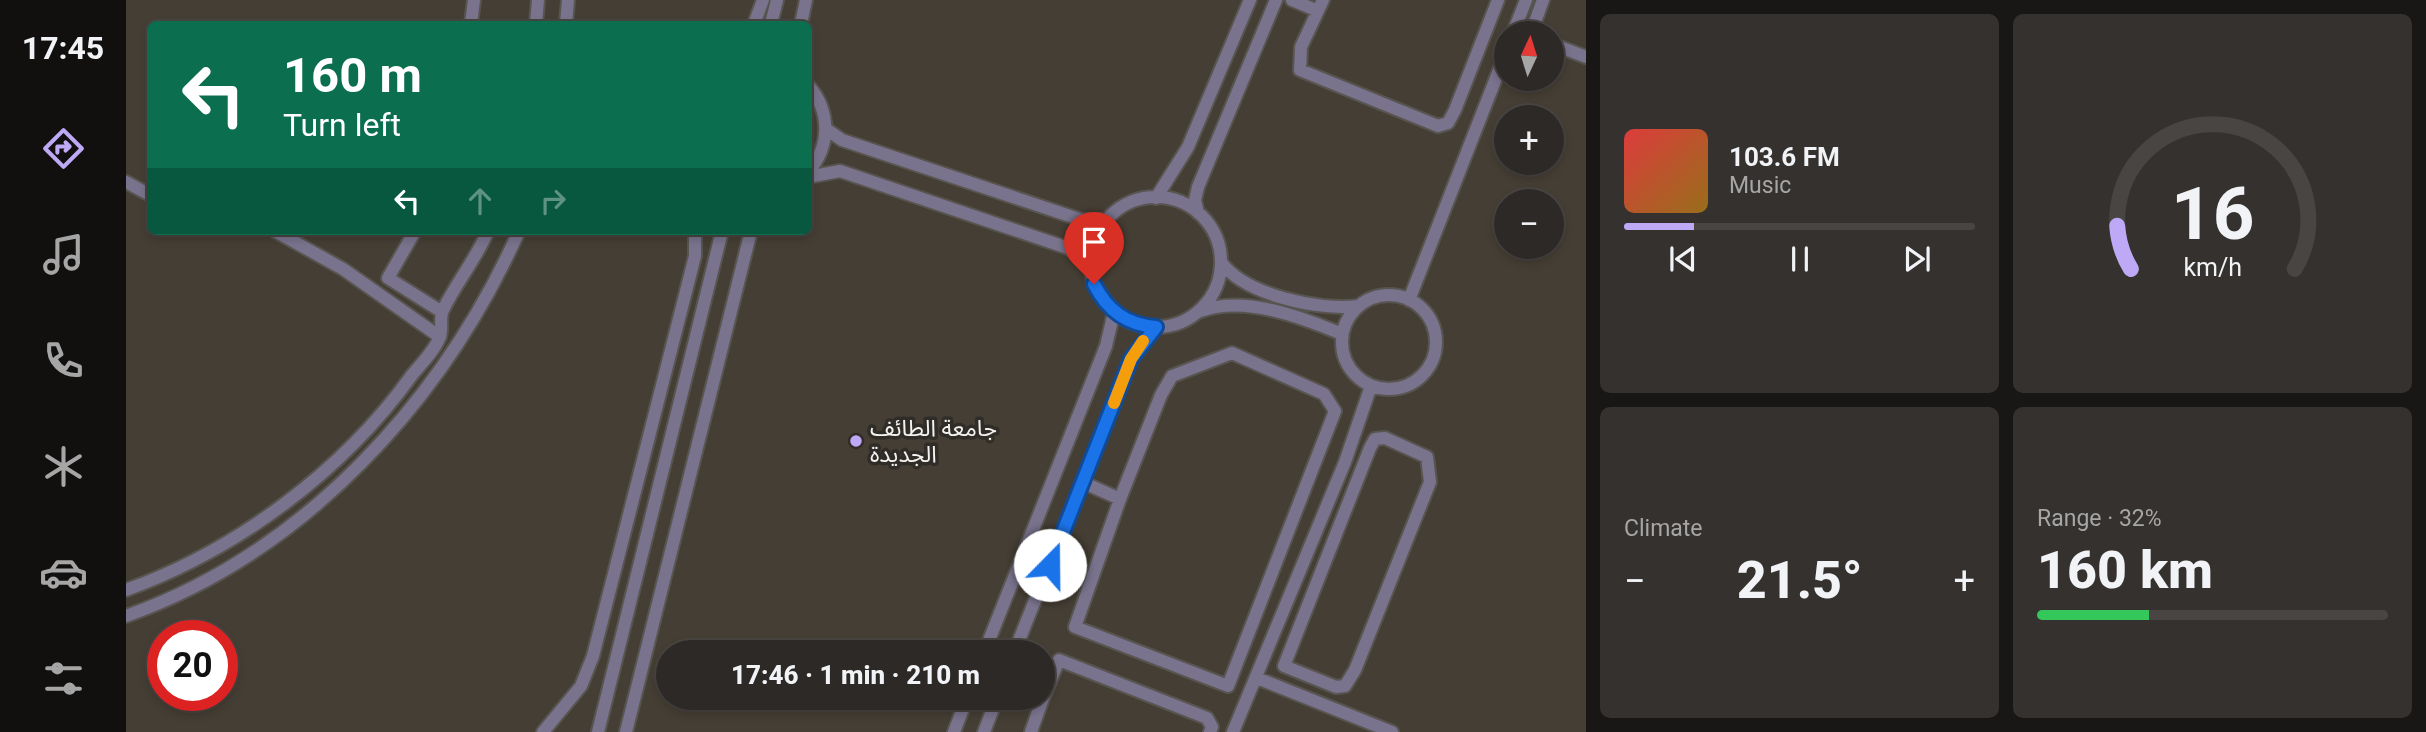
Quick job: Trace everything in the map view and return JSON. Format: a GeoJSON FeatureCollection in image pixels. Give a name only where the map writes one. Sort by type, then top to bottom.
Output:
{"type":"FeatureCollection","features":[{"type":"Feature","properties":{"kind":"lane"},"geometry":{"type":"LineString","coordinates":[[471,21],[474,0]]}},
{"type":"Feature","properties":{"kind":"lane"},"geometry":{"type":"LineString","coordinates":[[536,21],[538,0]]}},
{"type":"Feature","properties":{"kind":"lane"},"geometry":{"type":"LineString","coordinates":[[566,21],[568,0]]}},
{"type":"Feature","properties":{"kind":"lane"},"geometry":{"type":"LineString","coordinates":[[755,21],[763,0]]}},
{"type":"Feature","properties":{"kind":"lane"},"geometry":{"type":"LineString","coordinates":[[772,21],[777,0]]}},
{"type":"Feature","properties":{"kind":"lane"},"geometry":{"type":"LineString","coordinates":[[801,21],[806,0]]}},
{"type":"Feature","properties":{"kind":"lane"},"geometry":{"type":"LineString","coordinates":[[1156,198],[1188,147],[1250,0]]}},
{"type":"Feature","properties":{"kind":"lane"},"geometry":{"type":"LineString","coordinates":[[1197,312],[1217,285],[1221,262],[1217,240],[1198,213],[1195,200],[1198,187],[1276,0]]}},
{"type":"Feature","properties":{"kind":"lane"},"geometry":{"type":"LineString","coordinates":[[1292,0],[1320,5],[1301,47],[1300,70],[1438,126],[1448,122],[1455,110],[1498,0]]}},
{"type":"Feature","properties":{"kind":"lane"},"geometry":{"type":"LineString","coordinates":[[1523,21],[1526,0]]}},
{"type":"Feature","properties":{"kind":"lane"},"geometry":{"type":"LineString","coordinates":[[1529,21],[1543,0]]}},
{"type":"Feature","properties":{"kind":"lane"},"geometry":{"type":"LineString","coordinates":[[1564,49],[1586,57]]}},
{"type":"Feature","properties":{"kind":"lane"},"geometry":{"type":"LineString","coordinates":[[1409,300],[1494,83]]}},
{"type":"Feature","properties":{"kind":"lane"},"geometry":{"type":"LineString","coordinates":[[812,91],[822,106],[826,129],[822,151],[812,168]]}},
{"type":"Feature","properties":{"kind":"lane"},"geometry":{"type":"LineString","coordinates":[[826,129],[842,140],[1082,220],[1106,220]]}},
{"type":"Feature","properties":{"kind":"lane"},"geometry":{"type":"LineString","coordinates":[[812,174],[840,171],[1068,248],[1090,262]]}},
{"type":"Feature","properties":{"kind":"lane"},"geometry":{"type":"LineString","coordinates":[[126,182],[147,193]]}},
{"type":"Feature","properties":{"kind":"lane"},"geometry":{"type":"LineString","coordinates":[[1198,213],[1178,201],[1156,198],[1133,201],[1106,220],[1094,240],[1090,262],[1094,284],[1114,312],[1133,323],[1156,327],[1178,323],[1217,304],[1236,304],[1299,319],[1342,334]]}},
{"type":"Feature","properties":{"kind":"lane"},"geometry":{"type":"LineString","coordinates":[[282,235],[343,269],[440,337]]}},
{"type":"Feature","properties":{"kind":"lane"},"geometry":{"type":"LineString","coordinates":[[413,235],[388,278],[442,312]]}},
{"type":"Feature","properties":{"kind":"lane"},"geometry":{"type":"LineString","coordinates":[[126,590],[195,559],[254,523],[314,480],[392,403],[440,337],[442,312],[457,290],[486,235]]}},
{"type":"Feature","properties":{"kind":"lane"},"geometry":{"type":"LineString","coordinates":[[126,616],[163,603],[283,533],[334,491],[403,419],[429,383],[502,270],[517,235]]}},
{"type":"Feature","properties":{"kind":"lane"},"geometry":{"type":"LineString","coordinates":[[543,732],[581,686],[593,656],[695,256],[695,235]]}},
{"type":"Feature","properties":{"kind":"lane"},"geometry":{"type":"LineString","coordinates":[[598,732],[721,235]]}},
{"type":"Feature","properties":{"kind":"lane"},"geometry":{"type":"LineString","coordinates":[[626,732],[750,235]]}},
{"type":"Feature","properties":{"kind":"lane"},"geometry":{"type":"LineString","coordinates":[[1221,262],[1239,280],[1266,292],[1322,307],[1358,306],[1380,296],[1409,300],[1425,312],[1433,326],[1436,342],[1433,359],[1419,379],[1405,387],[1388,390],[1358,379],[1347,366],[1342,350],[1342,334],[1347,318],[1358,306]]}},
{"type":"Feature","properties":{"kind":"lane"},"geometry":{"type":"LineString","coordinates":[[989,640],[1106,346],[1114,312]]}},
{"type":"Feature","properties":{"kind":"lane"},"geometry":{"type":"LineString","coordinates":[[1019,640],[1131,359],[1156,327]]}},
{"type":"Feature","properties":{"kind":"lane"},"geometry":{"type":"LineString","coordinates":[[1232,353],[1324,394],[1335,411],[1228,686],[1075,627],[1120,499],[1161,395],[1172,376],[1232,353]]}},
{"type":"Feature","properties":{"kind":"lane"},"geometry":{"type":"LineString","coordinates":[[1233,732],[1316,532],[1371,386]]}},
{"type":"Feature","properties":{"kind":"lane"},"geometry":{"type":"LineString","coordinates":[[1385,438],[1427,457],[1430,482],[1355,670],[1345,687],[1336,687],[1284,666],[1336,539],[1376,439],[1385,438]]}},
{"type":"Feature","properties":{"kind":"lane"},"geometry":{"type":"LineString","coordinates":[[1082,482],[1120,499]]}},
{"type":"Feature","properties":{"kind":"lane"},"geometry":{"type":"LineString","coordinates":[[1316,532],[1336,539]]}},
{"type":"Feature","properties":{"kind":"lane"},"geometry":{"type":"LineString","coordinates":[[1055,669],[1059,660],[1207,718],[1212,727],[1210,732]]}},
{"type":"Feature","properties":{"kind":"lane"},"geometry":{"type":"LineString","coordinates":[[1256,678],[1392,732]]}},
{"type":"Feature","properties":{"kind":"lane"},"geometry":{"type":"LineString","coordinates":[[954,732],[962,710]]}},
{"type":"Feature","properties":{"kind":"lane"},"geometry":{"type":"LineString","coordinates":[[985,732],[993,710]]}},
{"type":"Feature","properties":{"kind":"lane"},"geometry":{"type":"LineString","coordinates":[[1031,732],[1038,710]]}},
{"type":"Feature","properties":{"kind":"shaded area","name":"جامعة الطائف الجديدة"},"geometry":{"type":"Polygon","coordinates":[[[126,0],[1586,0],[1586,732],[126,732],[126,0]]]}},
{"type":"Feature","properties":{"kind":"slow traffic"},"geometry":{"type":"LineString","coordinates":[[1114,403],[1131,359],[1143,341]]}},
{"type":"Feature","properties":{"kind":"place","name":"جامعة الطائف الجديدة"},"geometry":{"type":"Point","coordinates":[856,441]}},
{"type":"Feature","properties":{"kind":"route"},"geometry":{"type":"LineString","coordinates":[[1050,565],[1131,359],[1156,327],[1133,323],[1114,312],[1099,295],[1094,284]]}}]}
